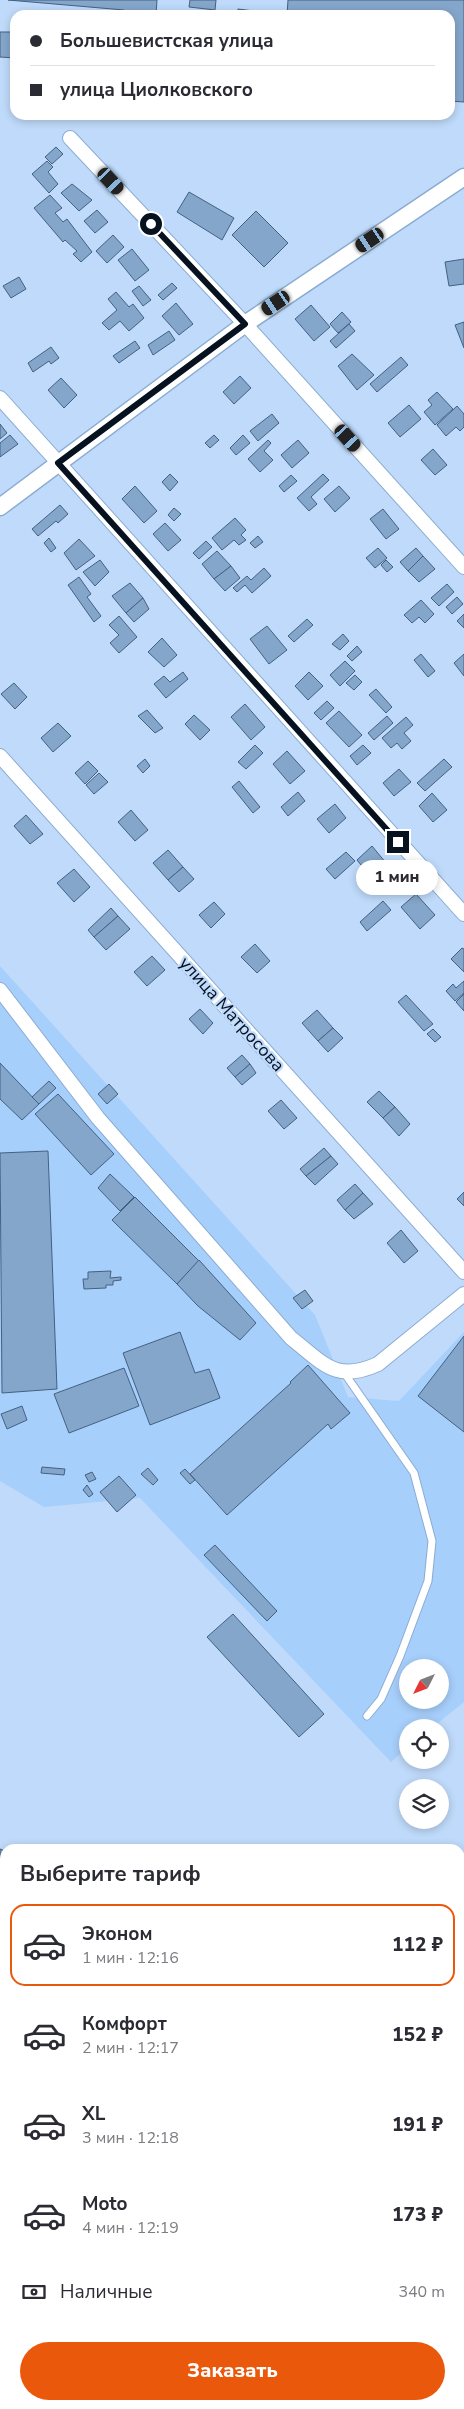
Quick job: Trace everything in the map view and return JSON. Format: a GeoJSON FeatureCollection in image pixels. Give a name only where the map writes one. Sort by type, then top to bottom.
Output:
{"type":"FeatureCollection","features":[{"type":"Feature","properties":{"kind":"street"},"geometry":{"type":"LineString","coordinates":[[70,138],[245,324],[464,567]]}},
{"type":"Feature","properties":{"kind":"street"},"geometry":{"type":"LineString","coordinates":[[0,507],[245,324],[464,177]]}},
{"type":"Feature","properties":{"kind":"street"},"geometry":{"type":"LineString","coordinates":[[0,398],[464,914]]}},
{"type":"Feature","properties":{"kind":"street","name":"улица Матросова"},"geometry":{"type":"LineString","coordinates":[[0,756],[464,1272]]}},
{"type":"Feature","properties":{"kind":"street"},"geometry":{"type":"LineString","coordinates":[[0,990],[98,1118],[292,1338],[323,1363],[345,1374],[361,1372],[378,1364],[464,1294]]}},
{"type":"Feature","properties":{"kind":"lane"},"geometry":{"type":"LineString","coordinates":[[345,1374],[414,1474],[432,1541],[428,1581],[400,1656],[381,1699],[367,1716]]}},
{"type":"Feature","properties":{"kind":"shaded area"},"geometry":{"type":"Polygon","coordinates":[[[0,966],[315,1315],[348,1397],[399,1401],[464,1332],[464,1702],[443,1719],[399,1719],[399,1755],[391,1762],[140,1498],[44,1507],[0,1481],[0,966]]]}},
{"type":"Feature","properties":{"kind":"building"},"geometry":{"type":"Polygon","coordinates":[[[8,0],[157,0],[156,10],[124,10],[8,0]]]}},
{"type":"Feature","properties":{"kind":"building"},"geometry":{"type":"Polygon","coordinates":[[[190,0],[216,0],[215,10],[189,7],[190,0]]]}},
{"type":"Feature","properties":{"kind":"building"},"geometry":{"type":"Polygon","coordinates":[[[288,0],[464,0],[464,102],[455,101],[455,10],[287,10],[288,0]]]}},
{"type":"Feature","properties":{"kind":"building"},"geometry":{"type":"Polygon","coordinates":[[[0,32],[10,32],[10,58],[0,57],[0,32]]]}},
{"type":"Feature","properties":{"kind":"building"},"geometry":{"type":"Polygon","coordinates":[[[56,147],[63,154],[52,164],[45,157],[56,147]]]}},
{"type":"Feature","properties":{"kind":"building"},"geometry":{"type":"Polygon","coordinates":[[[47,161],[53,167],[48,172],[58,184],[49,193],[32,174],[47,161]]]}},
{"type":"Feature","properties":{"kind":"building"},"geometry":{"type":"Polygon","coordinates":[[[72,184],[92,200],[79,211],[61,193],[72,184]]]}},
{"type":"Feature","properties":{"kind":"building"},"geometry":{"type":"Polygon","coordinates":[[[189,192],[234,218],[222,240],[177,212],[189,192]]]}},
{"type":"Feature","properties":{"kind":"building"},"geometry":{"type":"Polygon","coordinates":[[[50,195],[62,208],[55,213],[63,222],[67,219],[92,252],[81,262],[73,254],[77,251],[65,240],[63,242],[34,208],[50,195]]]}},
{"type":"Feature","properties":{"kind":"building"},"geometry":{"type":"Polygon","coordinates":[[[97,210],[108,222],[95,233],[84,221],[97,210]]]}},
{"type":"Feature","properties":{"kind":"building"},"geometry":{"type":"Polygon","coordinates":[[[256,211],[288,243],[264,267],[232,235],[256,211]]]}},
{"type":"Feature","properties":{"kind":"building"},"geometry":{"type":"Polygon","coordinates":[[[113,235],[124,247],[107,263],[96,251],[113,235]]]}},
{"type":"Feature","properties":{"kind":"building"},"geometry":{"type":"Polygon","coordinates":[[[132,249],[149,270],[135,281],[118,260],[132,249]]]}},
{"type":"Feature","properties":{"kind":"building"},"geometry":{"type":"Polygon","coordinates":[[[464,259],[464,284],[449,286],[445,262],[464,259]]]}},
{"type":"Feature","properties":{"kind":"building"},"geometry":{"type":"Polygon","coordinates":[[[19,277],[26,289],[11,298],[3,286],[19,277]]]}},
{"type":"Feature","properties":{"kind":"building"},"geometry":{"type":"Polygon","coordinates":[[[172,283],[177,288],[163,300],[158,295],[172,283]]]}},
{"type":"Feature","properties":{"kind":"building"},"geometry":{"type":"Polygon","coordinates":[[[139,286],[151,300],[143,306],[132,291],[139,286]]]}},
{"type":"Feature","properties":{"kind":"building"},"geometry":{"type":"Polygon","coordinates":[[[116,292],[129,307],[133,304],[144,318],[129,331],[120,321],[109,330],[102,323],[117,310],[108,299],[116,292]]]}},
{"type":"Feature","properties":{"kind":"building"},"geometry":{"type":"Polygon","coordinates":[[[176,303],[193,324],[179,335],[162,316],[176,303]]]}},
{"type":"Feature","properties":{"kind":"building"},"geometry":{"type":"Polygon","coordinates":[[[311,305],[330,327],[314,341],[295,319],[311,305]]]}},
{"type":"Feature","properties":{"kind":"building"},"geometry":{"type":"Polygon","coordinates":[[[342,312],[351,322],[338,333],[330,324],[342,312]]]}},
{"type":"Feature","properties":{"kind":"building"},"geometry":{"type":"Polygon","coordinates":[[[464,322],[464,348],[455,325],[464,322]]]}},
{"type":"Feature","properties":{"kind":"building"},"geometry":{"type":"Polygon","coordinates":[[[349,324],[355,331],[336,348],[330,341],[349,324]]]}},
{"type":"Feature","properties":{"kind":"building"},"geometry":{"type":"Polygon","coordinates":[[[169,331],[175,340],[153,355],[148,345],[169,331]]]}},
{"type":"Feature","properties":{"kind":"building"},"geometry":{"type":"Polygon","coordinates":[[[135,341],[140,348],[119,363],[113,356],[135,341]]]}},
{"type":"Feature","properties":{"kind":"building"},"geometry":{"type":"Polygon","coordinates":[[[51,347],[59,358],[51,364],[49,361],[33,372],[28,363],[51,347]]]}},
{"type":"Feature","properties":{"kind":"building"},"geometry":{"type":"Polygon","coordinates":[[[352,354],[374,375],[357,390],[338,366],[352,354]]]}},
{"type":"Feature","properties":{"kind":"building"},"geometry":{"type":"Polygon","coordinates":[[[401,357],[408,365],[377,392],[370,384],[401,357]]]}},
{"type":"Feature","properties":{"kind":"building"},"geometry":{"type":"Polygon","coordinates":[[[240,376],[251,388],[234,404],[223,392],[240,376]]]}},
{"type":"Feature","properties":{"kind":"building"},"geometry":{"type":"Polygon","coordinates":[[[61,378],[77,395],[64,408],[48,390],[61,378]]]}},
{"type":"Feature","properties":{"kind":"building"},"geometry":{"type":"Polygon","coordinates":[[[437,392],[453,409],[435,425],[424,412],[432,405],[428,400],[437,392]]]}},
{"type":"Feature","properties":{"kind":"building"},"geometry":{"type":"Polygon","coordinates":[[[409,405],[421,419],[400,437],[388,423],[409,405]]]}},
{"type":"Feature","properties":{"kind":"building"},"geometry":{"type":"Polygon","coordinates":[[[457,406],[464,414],[464,427],[460,431],[456,427],[446,436],[437,425],[457,406]]]}},
{"type":"Feature","properties":{"kind":"building"},"geometry":{"type":"Polygon","coordinates":[[[272,414],[279,423],[258,441],[250,431],[272,414]]]}},
{"type":"Feature","properties":{"kind":"building"},"geometry":{"type":"Polygon","coordinates":[[[0,424],[7,433],[0,439],[0,424]]]}},
{"type":"Feature","properties":{"kind":"building"},"geometry":{"type":"Polygon","coordinates":[[[10,435],[18,444],[0,457],[0,443],[10,435]]]}},
{"type":"Feature","properties":{"kind":"building"},"geometry":{"type":"Polygon","coordinates":[[[214,435],[219,440],[210,448],[205,443],[214,435]]]}},
{"type":"Feature","properties":{"kind":"building"},"geometry":{"type":"Polygon","coordinates":[[[243,435],[250,443],[236,455],[230,448],[243,435]]]}},
{"type":"Feature","properties":{"kind":"building"},"geometry":{"type":"Polygon","coordinates":[[[268,440],[271,443],[264,451],[273,460],[260,472],[248,459],[268,440]]]}},
{"type":"Feature","properties":{"kind":"building"},"geometry":{"type":"Polygon","coordinates":[[[298,440],[309,453],[292,468],[281,455],[298,440]]]}},
{"type":"Feature","properties":{"kind":"building"},"geometry":{"type":"Polygon","coordinates":[[[433,449],[447,465],[435,475],[421,460],[433,449]]]}},
{"type":"Feature","properties":{"kind":"building"},"geometry":{"type":"Polygon","coordinates":[[[170,474],[178,482],[170,491],[162,482],[170,474]]]}},
{"type":"Feature","properties":{"kind":"building"},"geometry":{"type":"Polygon","coordinates":[[[323,474],[329,480],[311,497],[317,504],[309,511],[297,498],[323,474]]]}},
{"type":"Feature","properties":{"kind":"building"},"geometry":{"type":"Polygon","coordinates":[[[291,475],[297,481],[284,492],[279,486],[291,475]]]}},
{"type":"Feature","properties":{"kind":"building"},"geometry":{"type":"Polygon","coordinates":[[[135,486],[157,511],[144,523],[122,499],[135,486]]]}},
{"type":"Feature","properties":{"kind":"building"},"geometry":{"type":"Polygon","coordinates":[[[339,486],[350,498],[335,512],[324,499],[339,486]]]}},
{"type":"Feature","properties":{"kind":"building"},"geometry":{"type":"Polygon","coordinates":[[[60,505],[68,514],[38,536],[32,529],[60,505]]]}},
{"type":"Feature","properties":{"kind":"building"},"geometry":{"type":"Polygon","coordinates":[[[174,508],[181,514],[174,521],[168,515],[174,508]]]}},
{"type":"Feature","properties":{"kind":"building"},"geometry":{"type":"Polygon","coordinates":[[[383,509],[399,529],[386,539],[370,519],[383,509]]]}},
{"type":"Feature","properties":{"kind":"building"},"geometry":{"type":"Polygon","coordinates":[[[235,518],[246,530],[241,535],[246,540],[239,545],[234,540],[222,550],[212,538],[235,518]]]}},
{"type":"Feature","properties":{"kind":"building"},"geometry":{"type":"Polygon","coordinates":[[[165,523],[181,540],[168,551],[153,534],[165,523]]]}},
{"type":"Feature","properties":{"kind":"building"},"geometry":{"type":"Polygon","coordinates":[[[258,536],[263,542],[255,548],[250,543],[258,536]]]}},
{"type":"Feature","properties":{"kind":"building"},"geometry":{"type":"Polygon","coordinates":[[[49,538],[56,548],[51,552],[44,543],[49,538]]]}},
{"type":"Feature","properties":{"kind":"building"},"geometry":{"type":"Polygon","coordinates":[[[79,539],[95,556],[76,570],[64,553],[79,539]]]}},
{"type":"Feature","properties":{"kind":"building"},"geometry":{"type":"Polygon","coordinates":[[[206,541],[212,547],[199,559],[193,553],[206,541]]]}},
{"type":"Feature","properties":{"kind":"building"},"geometry":{"type":"Polygon","coordinates":[[[378,548],[387,558],[375,568],[366,558],[378,548]]]}},
{"type":"Feature","properties":{"kind":"building"},"geometry":{"type":"Polygon","coordinates":[[[416,548],[423,556],[408,571],[400,562],[416,548]]]}},
{"type":"Feature","properties":{"kind":"building"},"geometry":{"type":"Polygon","coordinates":[[[217,551],[231,566],[214,579],[202,564],[217,551]]]}},
{"type":"Feature","properties":{"kind":"building"},"geometry":{"type":"Polygon","coordinates":[[[423,556],[435,569],[419,582],[408,571],[423,556]]]}},
{"type":"Feature","properties":{"kind":"building"},"geometry":{"type":"Polygon","coordinates":[[[100,560],[109,572],[95,586],[83,572],[100,560]]]}},
{"type":"Feature","properties":{"kind":"building"},"geometry":{"type":"Polygon","coordinates":[[[386,560],[393,567],[387,572],[381,565],[386,560]]]}},
{"type":"Feature","properties":{"kind":"building"},"geometry":{"type":"Polygon","coordinates":[[[231,566],[240,578],[225,591],[214,579],[231,566]]]}},
{"type":"Feature","properties":{"kind":"building"},"geometry":{"type":"Polygon","coordinates":[[[264,568],[271,576],[252,593],[245,585],[237,592],[233,588],[247,576],[251,580],[264,568]]]}},
{"type":"Feature","properties":{"kind":"building"},"geometry":{"type":"Polygon","coordinates":[[[79,577],[91,594],[87,597],[101,616],[94,622],[68,585],[79,577]]]}},
{"type":"Feature","properties":{"kind":"building"},"geometry":{"type":"Polygon","coordinates":[[[130,583],[143,598],[126,613],[112,596],[130,583]]]}},
{"type":"Feature","properties":{"kind":"building"},"geometry":{"type":"Polygon","coordinates":[[[447,584],[454,592],[439,606],[431,598],[447,584]]]}},
{"type":"Feature","properties":{"kind":"building"},"geometry":{"type":"Polygon","coordinates":[[[457,597],[463,604],[452,614],[446,607],[457,597]]]}},
{"type":"Feature","properties":{"kind":"building"},"geometry":{"type":"Polygon","coordinates":[[[143,598],[149,609],[134,622],[126,613],[143,598]]]}},
{"type":"Feature","properties":{"kind":"building"},"geometry":{"type":"Polygon","coordinates":[[[421,600],[434,614],[425,623],[419,617],[412,623],[404,615],[421,600]]]}},
{"type":"Feature","properties":{"kind":"building"},"geometry":{"type":"Polygon","coordinates":[[[464,614],[464,628],[457,621],[464,614]]]}},
{"type":"Feature","properties":{"kind":"building"},"geometry":{"type":"Polygon","coordinates":[[[119,616],[137,637],[119,653],[110,643],[119,635],[109,625],[119,616]]]}},
{"type":"Feature","properties":{"kind":"building"},"geometry":{"type":"Polygon","coordinates":[[[307,619],[313,625],[294,642],[288,636],[307,619]]]}},
{"type":"Feature","properties":{"kind":"building"},"geometry":{"type":"Polygon","coordinates":[[[267,626],[287,650],[269,664],[250,639],[267,626]]]}},
{"type":"Feature","properties":{"kind":"building"},"geometry":{"type":"Polygon","coordinates":[[[343,634],[349,641],[340,650],[332,644],[343,634]]]}},
{"type":"Feature","properties":{"kind":"building"},"geometry":{"type":"Polygon","coordinates":[[[162,638],[177,655],[164,667],[148,652],[162,638]]]}},
{"type":"Feature","properties":{"kind":"building"},"geometry":{"type":"Polygon","coordinates":[[[357,646],[362,652],[352,661],[347,656],[357,646]]]}},
{"type":"Feature","properties":{"kind":"building"},"geometry":{"type":"Polygon","coordinates":[[[421,654],[435,671],[428,677],[414,660],[421,654]]]}},
{"type":"Feature","properties":{"kind":"building"},"geometry":{"type":"Polygon","coordinates":[[[464,654],[464,676],[454,663],[464,654]]]}},
{"type":"Feature","properties":{"kind":"building"},"geometry":{"type":"Polygon","coordinates":[[[345,661],[355,671],[340,686],[330,675],[345,661]]]}},
{"type":"Feature","properties":{"kind":"building"},"geometry":{"type":"Polygon","coordinates":[[[183,672],[188,679],[166,698],[154,684],[164,676],[170,682],[183,672]]]}},
{"type":"Feature","properties":{"kind":"building"},"geometry":{"type":"Polygon","coordinates":[[[309,672],[323,686],[308,700],[295,686],[309,672]]]}},
{"type":"Feature","properties":{"kind":"building"},"geometry":{"type":"Polygon","coordinates":[[[355,675],[362,682],[354,690],[346,683],[355,675]]]}},
{"type":"Feature","properties":{"kind":"building"},"geometry":{"type":"Polygon","coordinates":[[[14,683],[27,697],[15,709],[1,694],[14,683]]]}},
{"type":"Feature","properties":{"kind":"building"},"geometry":{"type":"Polygon","coordinates":[[[376,689],[392,707],[386,713],[369,695],[376,689]]]}},
{"type":"Feature","properties":{"kind":"building"},"geometry":{"type":"Polygon","coordinates":[[[327,701],[334,708],[321,720],[314,713],[327,701]]]}},
{"type":"Feature","properties":{"kind":"building"},"geometry":{"type":"Polygon","coordinates":[[[245,704],[265,727],[251,740],[231,717],[245,704]]]}},
{"type":"Feature","properties":{"kind":"building"},"geometry":{"type":"Polygon","coordinates":[[[147,710],[163,728],[155,733],[138,716],[147,710]]]}},
{"type":"Feature","properties":{"kind":"building"},"geometry":{"type":"Polygon","coordinates":[[[339,711],[362,735],[349,747],[326,723],[339,711]]]}},
{"type":"Feature","properties":{"kind":"building"},"geometry":{"type":"Polygon","coordinates":[[[194,715],[210,730],[200,740],[185,724],[194,715]]]}},
{"type":"Feature","properties":{"kind":"building"},"geometry":{"type":"Polygon","coordinates":[[[387,716],[393,723],[374,740],[368,733],[387,716]]]}},
{"type":"Feature","properties":{"kind":"building"},"geometry":{"type":"Polygon","coordinates":[[[406,717],[413,725],[404,733],[411,741],[402,749],[397,743],[391,748],[382,738],[406,717]]]}},
{"type":"Feature","properties":{"kind":"building"},"geometry":{"type":"Polygon","coordinates":[[[58,723],[71,736],[53,752],[41,738],[58,723]]]}},
{"type":"Feature","properties":{"kind":"building"},"geometry":{"type":"Polygon","coordinates":[[[255,745],[263,753],[246,769],[238,762],[255,745]]]}},
{"type":"Feature","properties":{"kind":"building"},"geometry":{"type":"Polygon","coordinates":[[[363,745],[371,753],[357,765],[350,756],[363,745]]]}},
{"type":"Feature","properties":{"kind":"building"},"geometry":{"type":"Polygon","coordinates":[[[287,751],[305,771],[290,784],[273,764],[287,751]]]}},
{"type":"Feature","properties":{"kind":"building"},"geometry":{"type":"Polygon","coordinates":[[[145,759],[150,766],[143,773],[137,766],[145,759]]]}},
{"type":"Feature","properties":{"kind":"building"},"geometry":{"type":"Polygon","coordinates":[[[444,759],[452,767],[425,791],[417,783],[444,759]]]}},
{"type":"Feature","properties":{"kind":"building"},"geometry":{"type":"Polygon","coordinates":[[[88,761],[98,771],[85,784],[75,773],[88,761]]]}},
{"type":"Feature","properties":{"kind":"building"},"geometry":{"type":"Polygon","coordinates":[[[399,769],[411,782],[394,796],[383,783],[399,769]]]}},
{"type":"Feature","properties":{"kind":"building"},"geometry":{"type":"Polygon","coordinates":[[[99,773],[108,782],[94,794],[86,785],[99,773]]]}},
{"type":"Feature","properties":{"kind":"building"},"geometry":{"type":"Polygon","coordinates":[[[239,781],[260,807],[253,813],[232,787],[239,781]]]}},
{"type":"Feature","properties":{"kind":"building"},"geometry":{"type":"Polygon","coordinates":[[[298,792],[305,801],[288,816],[281,807],[298,792]]]}},
{"type":"Feature","properties":{"kind":"building"},"geometry":{"type":"Polygon","coordinates":[[[432,793],[447,810],[433,822],[419,806],[432,793]]]}},
{"type":"Feature","properties":{"kind":"building"},"geometry":{"type":"Polygon","coordinates":[[[335,804],[346,818],[329,833],[317,819],[335,804]]]}},
{"type":"Feature","properties":{"kind":"building"},"geometry":{"type":"Polygon","coordinates":[[[131,810],[148,830],[135,841],[118,822],[131,810]]]}},
{"type":"Feature","properties":{"kind":"building"},"geometry":{"type":"Polygon","coordinates":[[[26,815],[43,834],[30,844],[14,826],[26,815]]]}},
{"type":"Feature","properties":{"kind":"building"},"geometry":{"type":"Polygon","coordinates":[[[372,846],[386,863],[371,877],[357,860],[372,846]]]}},
{"type":"Feature","properties":{"kind":"building"},"geometry":{"type":"Polygon","coordinates":[[[168,850],[183,867],[168,880],[153,863],[168,850]]]}},
{"type":"Feature","properties":{"kind":"building"},"geometry":{"type":"Polygon","coordinates":[[[346,852],[355,861],[335,879],[326,869],[346,852]]]}},
{"type":"Feature","properties":{"kind":"building"},"geometry":{"type":"Polygon","coordinates":[[[183,867],[194,879],[179,892],[168,880],[183,867]]]}},
{"type":"Feature","properties":{"kind":"building"},"geometry":{"type":"Polygon","coordinates":[[[74,869],[90,887],[74,902],[57,883],[74,869]]]}},
{"type":"Feature","properties":{"kind":"building"},"geometry":{"type":"Polygon","coordinates":[[[416,894],[435,915],[420,929],[401,907],[416,894]]]}},
{"type":"Feature","properties":{"kind":"building"},"geometry":{"type":"Polygon","coordinates":[[[383,901],[391,910],[367,931],[360,922],[383,901]]]}},
{"type":"Feature","properties":{"kind":"building"},"geometry":{"type":"Polygon","coordinates":[[[214,902],[225,914],[211,928],[199,915],[214,902]]]}},
{"type":"Feature","properties":{"kind":"building"},"geometry":{"type":"Polygon","coordinates":[[[111,908],[118,916],[94,937],[88,930],[111,908]]]}},
{"type":"Feature","properties":{"kind":"building"},"geometry":{"type":"Polygon","coordinates":[[[118,916],[130,929],[106,950],[94,937],[118,916]]]}},
{"type":"Feature","properties":{"kind":"building"},"geometry":{"type":"Polygon","coordinates":[[[255,944],[270,961],[257,973],[241,957],[255,944]]]}},
{"type":"Feature","properties":{"kind":"building"},"geometry":{"type":"Polygon","coordinates":[[[462,948],[464,949],[464,972],[451,959],[462,948]]]}},
{"type":"Feature","properties":{"kind":"building"},"geometry":{"type":"Polygon","coordinates":[[[152,956],[165,970],[147,986],[134,972],[152,956]]]}},
{"type":"Feature","properties":{"kind":"building"},"geometry":{"type":"Polygon","coordinates":[[[464,981],[464,993],[455,1001],[446,991],[453,984],[456,988],[464,981]]]}},
{"type":"Feature","properties":{"kind":"building"},"geometry":{"type":"Polygon","coordinates":[[[464,994],[464,1011],[456,1002],[464,994]]]}},
{"type":"Feature","properties":{"kind":"building"},"geometry":{"type":"Polygon","coordinates":[[[406,995],[433,1024],[424,1031],[398,1002],[406,995]]]}},
{"type":"Feature","properties":{"kind":"building"},"geometry":{"type":"Polygon","coordinates":[[[200,1009],[213,1023],[203,1034],[189,1019],[200,1009]]]}},
{"type":"Feature","properties":{"kind":"building"},"geometry":{"type":"Polygon","coordinates":[[[317,1010],[333,1028],[318,1041],[302,1023],[317,1010]]]}},
{"type":"Feature","properties":{"kind":"building"},"geometry":{"type":"Polygon","coordinates":[[[333,1028],[343,1038],[328,1052],[318,1041],[333,1028]]]}},
{"type":"Feature","properties":{"kind":"building"},"geometry":{"type":"Polygon","coordinates":[[[433,1029],[441,1037],[435,1042],[427,1034],[433,1029]]]}},
{"type":"Feature","properties":{"kind":"building"},"geometry":{"type":"Polygon","coordinates":[[[242,1055],[250,1064],[235,1077],[227,1068],[242,1055]]]}},
{"type":"Feature","properties":{"kind":"building"},"geometry":{"type":"Polygon","coordinates":[[[0,1063],[39,1104],[22,1120],[0,1099],[0,1063]]]}},
{"type":"Feature","properties":{"kind":"building"},"geometry":{"type":"Polygon","coordinates":[[[250,1064],[256,1073],[242,1085],[235,1077],[250,1064]]]}},
{"type":"Feature","properties":{"kind":"building"},"geometry":{"type":"Polygon","coordinates":[[[49,1081],[56,1088],[39,1104],[32,1097],[49,1081]]]}},
{"type":"Feature","properties":{"kind":"building"},"geometry":{"type":"Polygon","coordinates":[[[109,1084],[118,1094],[107,1104],[98,1094],[109,1084]]]}},
{"type":"Feature","properties":{"kind":"building"},"geometry":{"type":"Polygon","coordinates":[[[379,1091],[395,1107],[383,1118],[367,1102],[379,1091]]]}},
{"type":"Feature","properties":{"kind":"building"},"geometry":{"type":"Polygon","coordinates":[[[58,1094],[114,1154],[91,1175],[35,1114],[58,1094]]]}},
{"type":"Feature","properties":{"kind":"building"},"geometry":{"type":"Polygon","coordinates":[[[281,1100],[297,1118],[284,1129],[268,1111],[281,1100]]]}},
{"type":"Feature","properties":{"kind":"building"},"geometry":{"type":"Polygon","coordinates":[[[395,1107],[410,1124],[399,1136],[383,1118],[395,1107]]]}},
{"type":"Feature","properties":{"kind":"building"},"geometry":{"type":"Polygon","coordinates":[[[324,1148],[331,1156],[306,1176],[300,1169],[324,1148]]]}},
{"type":"Feature","properties":{"kind":"building"},"geometry":{"type":"Polygon","coordinates":[[[48,1151],[57,1389],[2,1393],[0,1153],[48,1151]]]}},
{"type":"Feature","properties":{"kind":"building"},"geometry":{"type":"Polygon","coordinates":[[[331,1156],[338,1164],[315,1185],[306,1176],[331,1156]]]}},
{"type":"Feature","properties":{"kind":"building"},"geometry":{"type":"Polygon","coordinates":[[[110,1174],[134,1197],[120,1211],[98,1188],[110,1174]]]}},
{"type":"Feature","properties":{"kind":"building"},"geometry":{"type":"Polygon","coordinates":[[[355,1184],[363,1193],[345,1210],[337,1200],[355,1184]]]}},
{"type":"Feature","properties":{"kind":"building"},"geometry":{"type":"Polygon","coordinates":[[[464,1192],[464,1206],[457,1199],[464,1192]]]}},
{"type":"Feature","properties":{"kind":"building"},"geometry":{"type":"Polygon","coordinates":[[[363,1193],[373,1204],[354,1219],[345,1210],[363,1193]]]}},
{"type":"Feature","properties":{"kind":"building"},"geometry":{"type":"Polygon","coordinates":[[[135,1197],[199,1261],[177,1284],[112,1220],[135,1197]]]}},
{"type":"Feature","properties":{"kind":"building"},"geometry":{"type":"Polygon","coordinates":[[[401,1230],[418,1251],[404,1263],[387,1243],[401,1230]]]}},
{"type":"Feature","properties":{"kind":"building"},"geometry":{"type":"Polygon","coordinates":[[[199,1260],[256,1323],[240,1340],[198,1306],[177,1284],[199,1260]]]}},
{"type":"Feature","properties":{"kind":"building"},"geometry":{"type":"Polygon","coordinates":[[[111,1271],[110,1278],[121,1277],[121,1280],[113,1281],[113,1285],[106,1285],[106,1288],[84,1289],[83,1279],[88,1279],[88,1272],[111,1271]]]}},
{"type":"Feature","properties":{"kind":"building"},"geometry":{"type":"Polygon","coordinates":[[[305,1290],[313,1301],[302,1309],[293,1298],[305,1290]]]}},
{"type":"Feature","properties":{"kind":"building"},"geometry":{"type":"Polygon","coordinates":[[[180,1332],[195,1373],[209,1369],[220,1398],[150,1425],[123,1353],[180,1332]]]}},
{"type":"Feature","properties":{"kind":"building"},"geometry":{"type":"Polygon","coordinates":[[[464,1336],[464,1432],[418,1396],[464,1336]]]}},
{"type":"Feature","properties":{"kind":"building"},"geometry":{"type":"Polygon","coordinates":[[[308,1365],[350,1413],[331,1429],[328,1424],[227,1515],[190,1474],[291,1383],[308,1365]]]}},
{"type":"Feature","properties":{"kind":"building"},"geometry":{"type":"Polygon","coordinates":[[[124,1368],[139,1406],[69,1433],[54,1394],[124,1368]]]}},
{"type":"Feature","properties":{"kind":"building"},"geometry":{"type":"Polygon","coordinates":[[[22,1406],[27,1420],[7,1429],[1,1414],[22,1406]]]}},
{"type":"Feature","properties":{"kind":"building"},"geometry":{"type":"Polygon","coordinates":[[[42,1467],[65,1469],[64,1475],[41,1473],[42,1467]]]}},
{"type":"Feature","properties":{"kind":"building"},"geometry":{"type":"Polygon","coordinates":[[[148,1468],[158,1480],[153,1485],[141,1474],[148,1468]]]}},
{"type":"Feature","properties":{"kind":"building"},"geometry":{"type":"Polygon","coordinates":[[[185,1469],[195,1480],[190,1484],[180,1473],[185,1469]]]}},
{"type":"Feature","properties":{"kind":"building"},"geometry":{"type":"Polygon","coordinates":[[[92,1472],[96,1479],[89,1482],[85,1475],[92,1472]]]}},
{"type":"Feature","properties":{"kind":"building"},"geometry":{"type":"Polygon","coordinates":[[[119,1476],[136,1495],[117,1512],[100,1492],[119,1476]]]}},
{"type":"Feature","properties":{"kind":"building"},"geometry":{"type":"Polygon","coordinates":[[[87,1485],[93,1494],[89,1497],[83,1490],[87,1485]]]}},
{"type":"Feature","properties":{"kind":"building"},"geometry":{"type":"Polygon","coordinates":[[[215,1545],[277,1611],[267,1621],[204,1555],[215,1545]]]}},
{"type":"Feature","properties":{"kind":"building"},"geometry":{"type":"Polygon","coordinates":[[[233,1614],[324,1714],[299,1737],[207,1637],[233,1614]]]}},
{"type":"Feature","properties":{"kind":"route"},"geometry":{"type":"LineString","coordinates":[[151,224],[245,324],[58,463],[398,842]]}}]}
